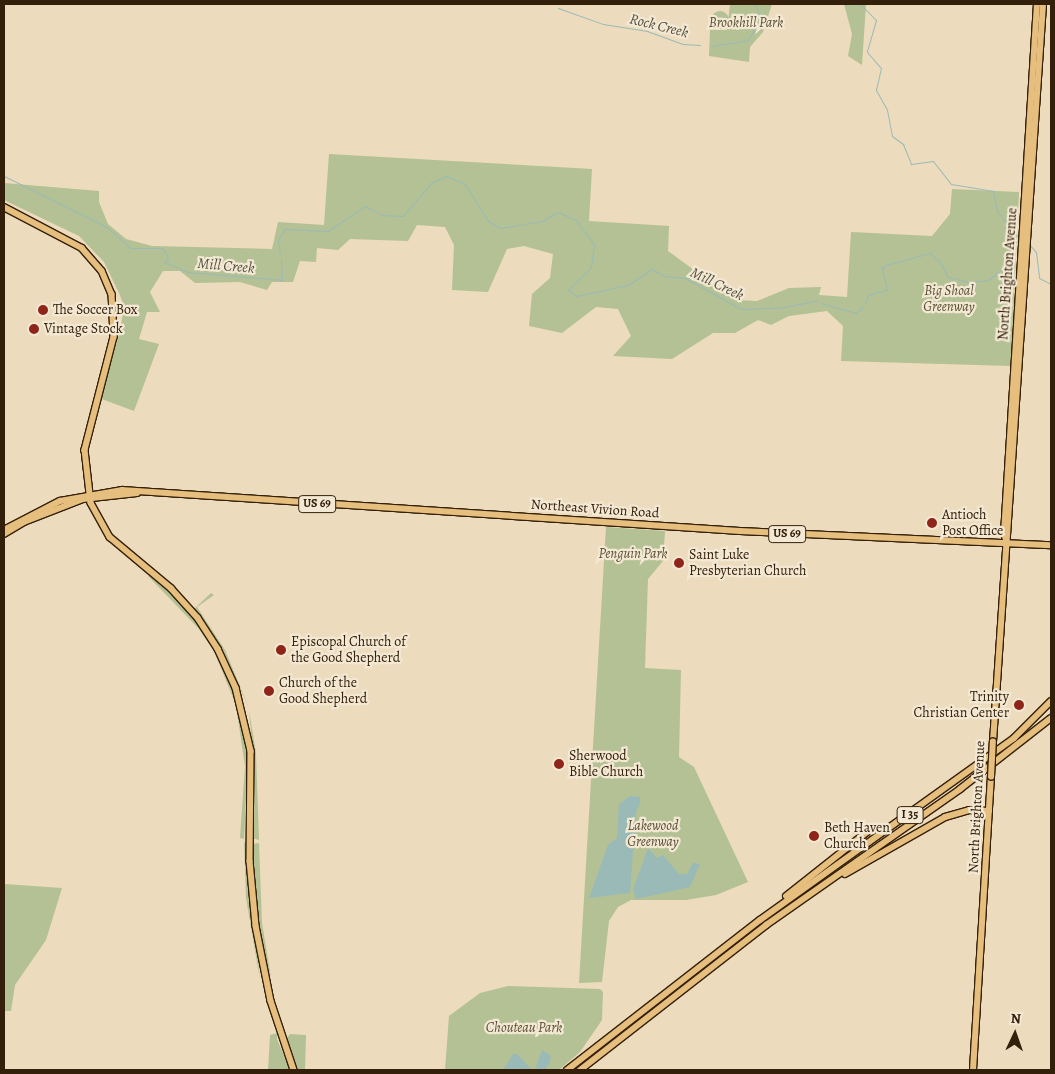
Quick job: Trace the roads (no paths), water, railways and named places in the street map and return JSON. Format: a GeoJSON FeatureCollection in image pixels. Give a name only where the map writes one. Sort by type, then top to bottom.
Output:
{"type":"FeatureCollection","features":[{"type":"Feature","properties":{"kind":"highway","name":"I 35"},"geometry":{"type":"LineString","coordinates":[[567,1070],[760,920],[1014,738],[1051,701]]}},
{"type":"Feature","properties":{"kind":"highway","name":"I 35"},"geometry":{"type":"LineString","coordinates":[[580,1070],[819,887],[960,789],[1051,718]]}},
{"type":"Feature","properties":{"kind":"highway"},"geometry":{"type":"LineString","coordinates":[[819,887],[945,817],[969,810],[989,811]]}},
{"type":"Feature","properties":{"kind":"highway"},"geometry":{"type":"LineString","coordinates":[[760,920],[867,832]]}},
{"type":"Feature","properties":{"kind":"main road","name":"North Brighton Avenue"},"geometry":{"type":"LineString","coordinates":[[974,1070],[993,742],[1007,545],[1004,534],[1024,270],[1024,226],[1037,4]]}},
{"type":"Feature","properties":{"kind":"main road","name":"North Brighton Avenue"},"geometry":{"type":"LineString","coordinates":[[1024,270],[1030,231],[1043,4]]}},
{"type":"Feature","properties":{"kind":"main road"},"geometry":{"type":"LineString","coordinates":[[4,207],[82,248],[110,287],[115,307],[114,337],[93,406],[87,444],[91,495],[98,522],[194,614],[218,649],[236,688],[251,759],[249,850],[256,926],[271,1001],[294,1070]]}},
{"type":"Feature","properties":{"kind":"main road","name":"Northeast Vivion Road"},"geometry":{"type":"LineString","coordinates":[[4,530],[45,506],[91,495],[137,493],[1007,545],[1051,545]]}},
{"type":"Feature","properties":{"kind":"main road","name":"Northeast Vivion Road"},"geometry":{"type":"LineString","coordinates":[[4,534],[44,513],[91,495]]}},
{"type":"Feature","properties":{"kind":"water"},"geometry":{"type":"Polygon","coordinates":[[[630,796],[640,797],[640,803],[636,812],[630,893],[589,898],[608,845],[617,838],[619,804],[630,796]]]}},
{"type":"Feature","properties":{"kind":"water"},"geometry":{"type":"Polygon","coordinates":[[[648,848],[657,858],[663,855],[679,874],[687,874],[693,863],[700,864],[690,887],[636,899],[633,889],[648,848]]]}},
{"type":"Feature","properties":{"kind":"water"},"geometry":{"type":"Polygon","coordinates":[[[542,1050],[551,1056],[549,1064],[545,1070],[535,1070],[542,1050]]]}},
{"type":"Feature","properties":{"kind":"water"},"geometry":{"type":"Polygon","coordinates":[[[513,1054],[517,1054],[532,1070],[503,1070],[513,1054]]]}},
{"type":"Feature","properties":{"kind":"waterway","name":"Rock Creek"},"geometry":{"type":"LineString","coordinates":[[712,46],[748,40],[759,21],[756,4]]}},
{"type":"Feature","properties":{"kind":"waterway","name":"Rock Creek"},"geometry":{"type":"LineString","coordinates":[[860,4],[876,20],[867,52],[881,68],[876,90],[887,110],[892,136],[903,144],[911,164],[933,161],[951,184],[993,191],[997,211],[1020,239]]}},
{"type":"Feature","properties":{"kind":"waterway","name":"Rock Creek"},"geometry":{"type":"LineString","coordinates":[[558,8],[603,24],[647,31],[683,44],[700,45]]}},
{"type":"Feature","properties":{"kind":"waterway","name":"Mill Creek"},"geometry":{"type":"LineString","coordinates":[[4,176],[107,227],[130,248],[162,248],[168,257],[164,262],[187,272],[282,280],[281,258]]}},
{"type":"Feature","properties":{"kind":"waterway","name":"Mill Creek"},"geometry":{"type":"LineString","coordinates":[[280,254],[278,240],[285,229],[328,231],[365,206],[382,215],[403,216],[431,183],[446,176],[465,184],[488,221],[500,228],[542,221],[558,212],[576,220],[594,245],[591,267],[568,290],[577,296],[628,285],[652,269],[664,276],[685,278],[741,309],[779,308],[816,301]]}},
{"type":"Feature","properties":{"kind":"waterway","name":"Mill Creek"},"geometry":{"type":"LineString","coordinates":[[865,303],[868,295],[887,290],[882,268],[886,265],[930,253],[940,262],[948,277],[968,282],[988,280],[1002,269],[1013,244],[1019,240]]}},
{"type":"Feature","properties":{"kind":"waterway","name":"Mill Creek"},"geometry":{"type":"LineString","coordinates":[[1029,244],[1036,252],[1039,278],[1051,284]]}},
{"type":"Feature","properties":{"kind":"waterway","name":"Mill Creek"},"geometry":{"type":"LineString","coordinates":[[821,303],[855,313],[863,307]]}},
{"type":"Feature","properties":{"kind":"place","name":"The Soccer Box"},"geometry":{"type":"Point","coordinates":[43,310]}},
{"type":"Feature","properties":{"kind":"place","name":"Vintage Stock"},"geometry":{"type":"Point","coordinates":[34,329]}},
{"type":"Feature","properties":{"kind":"place","name":"Antioch Post Office"},"geometry":{"type":"Point","coordinates":[932,523]}},
{"type":"Feature","properties":{"kind":"place","name":"Saint Luke Presbyterian Church"},"geometry":{"type":"Point","coordinates":[679,563]}},
{"type":"Feature","properties":{"kind":"place","name":"Episcopal Church of the Good Shepherd"},"geometry":{"type":"Point","coordinates":[281,650]}},
{"type":"Feature","properties":{"kind":"place","name":"Church of the Good Shepherd"},"geometry":{"type":"Point","coordinates":[269,691]}},
{"type":"Feature","properties":{"kind":"place","name":"Trinity Christian Center"},"geometry":{"type":"Point","coordinates":[1019,705]}},
{"type":"Feature","properties":{"kind":"place","name":"Sherwood Bible Church"},"geometry":{"type":"Point","coordinates":[559,764]}},
{"type":"Feature","properties":{"kind":"place","name":"Beth Haven Church"},"geometry":{"type":"Point","coordinates":[814,836]}},
{"type":"Feature","properties":{"kind":"park label","name":"Brookhill Park"},"geometry":{"type":"Point","coordinates":[746,23]}},
{"type":"Feature","properties":{"kind":"park label","name":"Big Shoal Greenway"},"geometry":{"type":"Point","coordinates":[949,300]}},
{"type":"Feature","properties":{"kind":"park label","name":"Penguin Park"},"geometry":{"type":"Point","coordinates":[633,554]}},
{"type":"Feature","properties":{"kind":"park label","name":"Lakewood Greenway"},"geometry":{"type":"Point","coordinates":[653,834]}},
{"type":"Feature","properties":{"kind":"park label","name":"Chouteau Park"},"geometry":{"type":"Point","coordinates":[524,1028]}}]}
